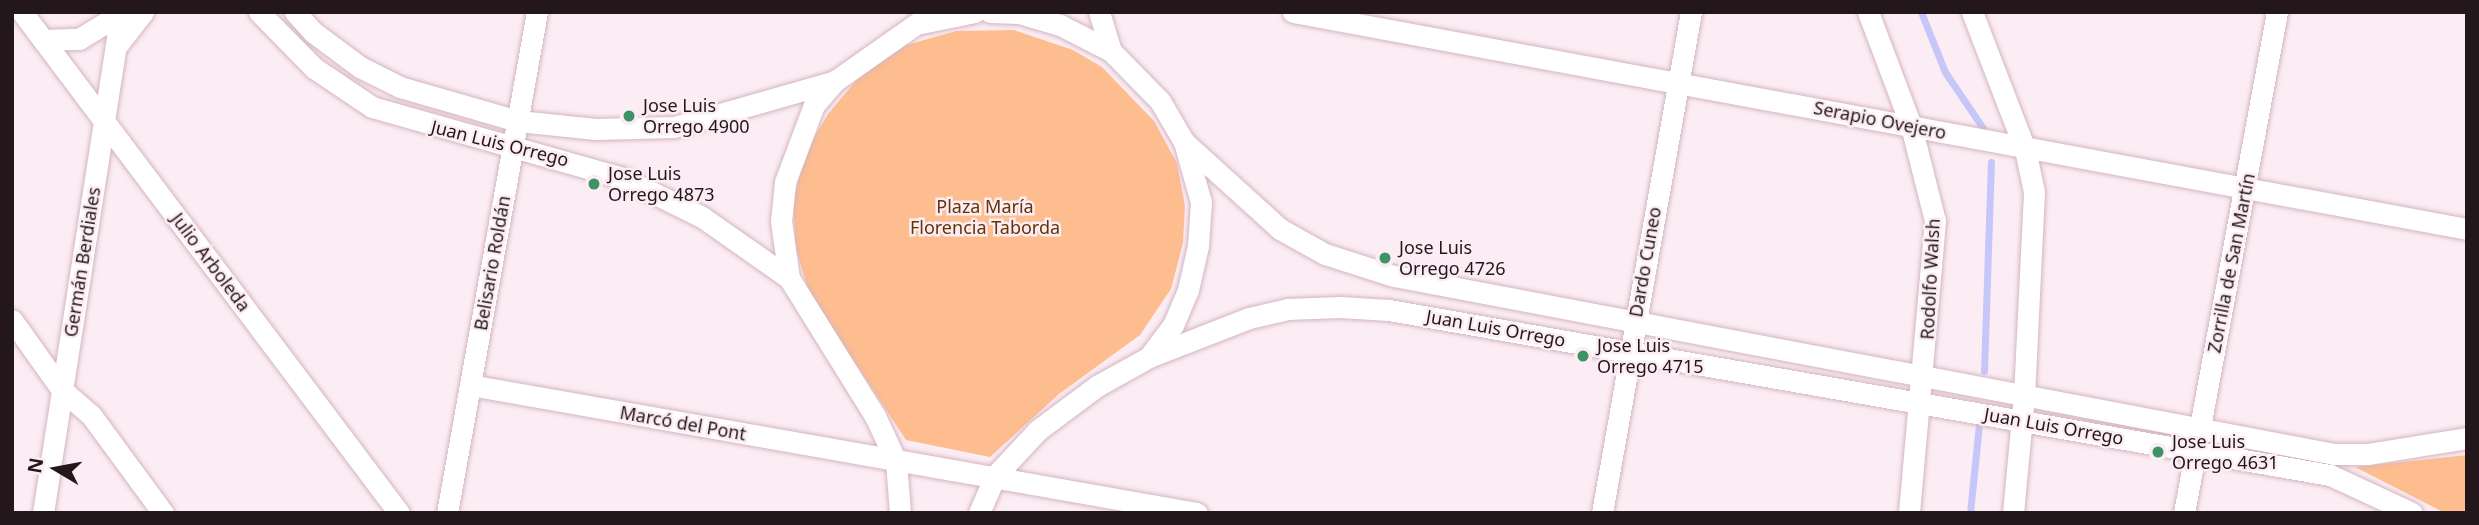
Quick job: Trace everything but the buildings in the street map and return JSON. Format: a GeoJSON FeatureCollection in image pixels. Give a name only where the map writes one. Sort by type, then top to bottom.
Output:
{"type":"FeatureCollection","features":[{"type":"Feature","properties":{"kind":"street","name":"Julio Arboleda"},"geometry":{"type":"LineString","coordinates":[[22,12],[399,513]]}},
{"type":"Feature","properties":{"kind":"street"},"geometry":{"type":"LineString","coordinates":[[115,48],[144,12]]}},
{"type":"Feature","properties":{"kind":"street","name":"Juan Luis Orrego"},"geometry":{"type":"LineString","coordinates":[[259,12],[314,68],[372,107],[582,164],[671,199],[789,278],[875,416],[896,461]]}},
{"type":"Feature","properties":{"kind":"street","name":"Juan Luis Orrego"},"geometry":{"type":"LineString","coordinates":[[295,12],[313,32],[359,67],[400,87],[518,121],[596,129],[674,127],[835,81]]}},
{"type":"Feature","properties":{"kind":"street","name":"Belisario Roldán"},"geometry":{"type":"LineString","coordinates":[[447,513],[537,12]]}},
{"type":"Feature","properties":{"kind":"street"},"geometry":{"type":"LineString","coordinates":[[789,278],[781,221],[785,182],[803,126],[835,81],[927,18],[975,12]]}},
{"type":"Feature","properties":{"kind":"street"},"geometry":{"type":"LineString","coordinates":[[990,12],[1018,13],[1060,25],[1111,51],[1160,101],[1184,142],[1201,202],[1198,246],[1188,290],[1173,324],[1149,357]]}},
{"type":"Feature","properties":{"kind":"street"},"geometry":{"type":"LineString","coordinates":[[1099,12],[1111,51]]}},
{"type":"Feature","properties":{"kind":"street","name":"Serapio Ovejero"},"geometry":{"type":"LineString","coordinates":[[1293,12],[2467,229]]}},
{"type":"Feature","properties":{"kind":"street","name":"Dardo Cuneo"},"geometry":{"type":"LineString","coordinates":[[1602,513],[1634,319],[1691,12]]}},
{"type":"Feature","properties":{"kind":"street","name":"Rodolfo Walsh"},"geometry":{"type":"LineString","coordinates":[[1868,12],[1911,126],[1935,221],[1921,403],[1909,513]]}},
{"type":"Feature","properties":{"kind":"street"},"geometry":{"type":"LineString","coordinates":[[1972,12],[2025,149],[2034,192],[2024,394],[2012,513]]}},
{"type":"Feature","properties":{"kind":"street","name":"Zorrilla de San Martín"},"geometry":{"type":"LineString","coordinates":[[2184,513],[2277,12]]}},
{"type":"Feature","properties":{"kind":"street"},"geometry":{"type":"LineString","coordinates":[[43,40],[79,39],[120,13]]}},
{"type":"Feature","properties":{"kind":"street","name":"Germán Berdiales"},"geometry":{"type":"LineString","coordinates":[[43,513],[120,13]]}},
{"type":"Feature","properties":{"kind":"street","name":"Juan Luis Orrego"},"geometry":{"type":"LineString","coordinates":[[1184,142],[1280,229],[1325,254],[1394,276],[1634,319],[2334,454],[2368,454],[2467,438]]}},
{"type":"Feature","properties":{"kind":"street","name":"Juan Luis Orrego"},"geometry":{"type":"LineString","coordinates":[[995,476],[1062,411],[1149,357],[1249,318],[1287,309],[1340,307],[1389,310],[2330,475],[2412,513]]}},
{"type":"Feature","properties":{"kind":"street"},"geometry":{"type":"LineString","coordinates":[[12,320],[62,390],[91,415],[163,513]]}},
{"type":"Feature","properties":{"kind":"street","name":"Marcó del Pont"},"geometry":{"type":"LineString","coordinates":[[470,385],[896,461],[995,476]]}},
{"type":"Feature","properties":{"kind":"street"},"geometry":{"type":"LineString","coordinates":[[896,461],[900,513]]}},
{"type":"Feature","properties":{"kind":"street"},"geometry":{"type":"LineString","coordinates":[[979,513],[995,476],[1197,513]]}},
{"type":"Feature","properties":{"kind":"green space","name":"Plaza María Florencia Taborda"},"geometry":{"type":"Polygon","coordinates":[[[1014,30],[1073,50],[1102,67],[1154,121],[1177,163],[1185,206],[1183,243],[1171,289],[1140,335],[1059,394],[990,457],[906,440],[809,293],[796,249],[793,203],[805,153],[828,114],[859,77],[903,46],[956,31],[1014,30]]]}},
{"type":"Feature","properties":{"kind":"green space"},"geometry":{"type":"Polygon","coordinates":[[[2467,455],[2467,513],[2445,513],[2355,467],[2467,455]]]}},
{"type":"Feature","properties":{"kind":"waterway"},"geometry":{"type":"LineString","coordinates":[[1921,12],[1945,72],[1987,134]]}},
{"type":"Feature","properties":{"kind":"waterway"},"geometry":{"type":"LineString","coordinates":[[1984,371],[1991,162]]}},
{"type":"Feature","properties":{"kind":"waterway"},"geometry":{"type":"LineString","coordinates":[[1970,513],[1979,424]]}},
{"type":"Feature","properties":{"kind":"place","name":"Jose Luis Orrego 4900"},"geometry":{"type":"Point","coordinates":[629,116]}},
{"type":"Feature","properties":{"kind":"place","name":"Jose Luis Orrego 4873"},"geometry":{"type":"Point","coordinates":[594,184]}},
{"type":"Feature","properties":{"kind":"place","name":"Jose Luis Orrego 4726"},"geometry":{"type":"Point","coordinates":[1385,258]}},
{"type":"Feature","properties":{"kind":"place","name":"Jose Luis Orrego 4715"},"geometry":{"type":"Point","coordinates":[1583,356]}},
{"type":"Feature","properties":{"kind":"place","name":"Jose Luis Orrego 4631"},"geometry":{"type":"Point","coordinates":[2158,452]}}]}
